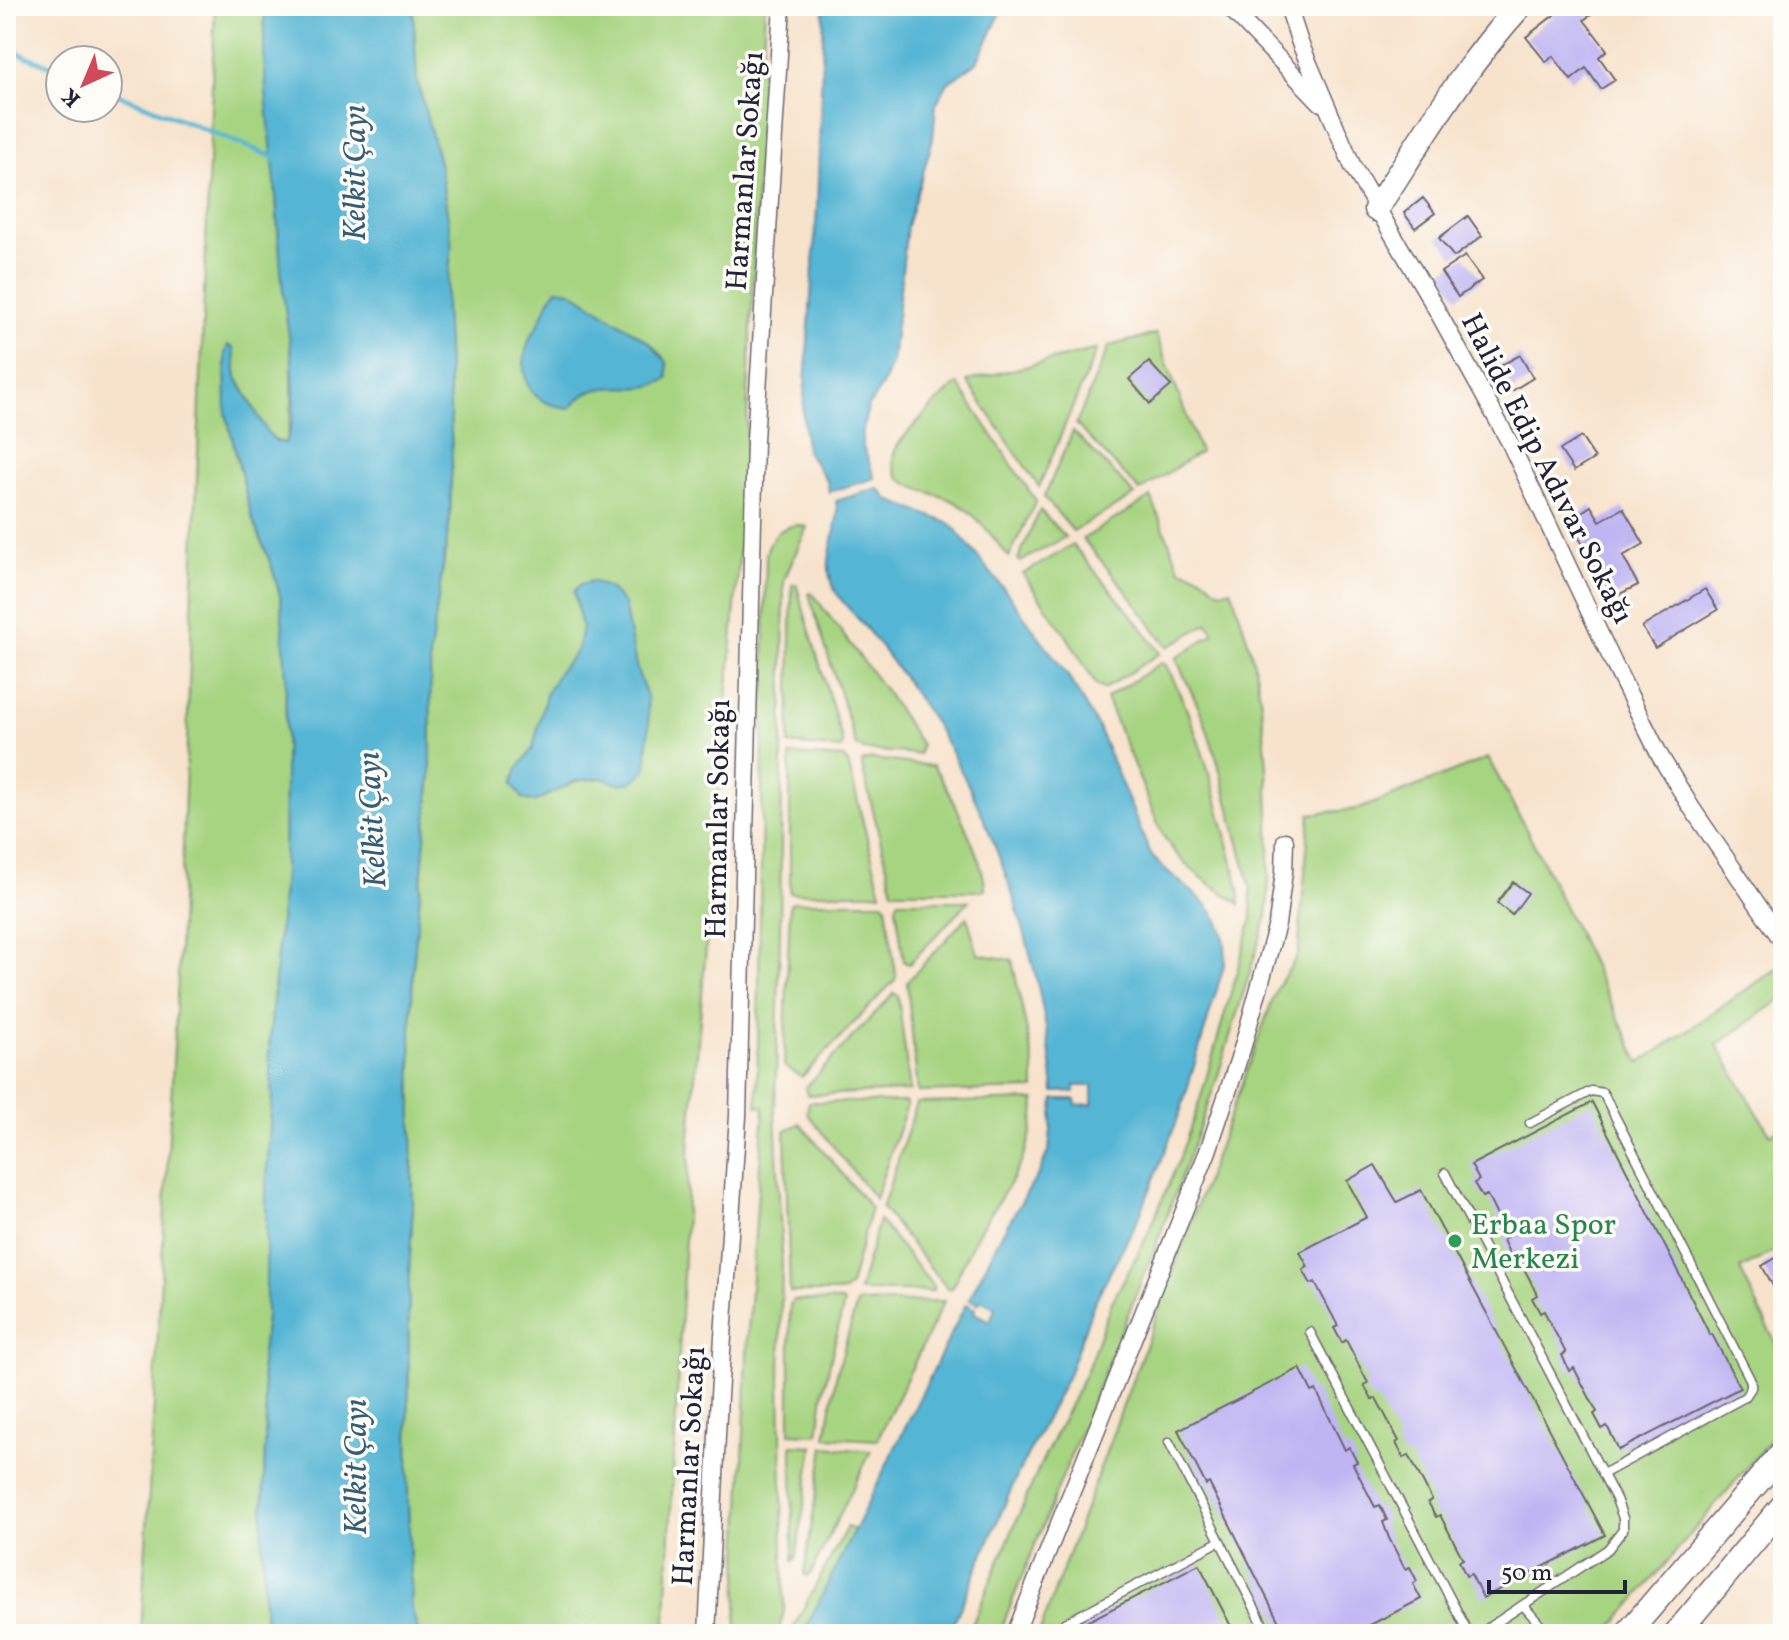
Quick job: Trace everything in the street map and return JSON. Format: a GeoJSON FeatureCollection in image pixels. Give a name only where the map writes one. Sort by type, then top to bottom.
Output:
{"type":"FeatureCollection","features":[{"type":"Feature","properties":{"kind":"main road"},"geometry":{"type":"LineString","coordinates":[[1376,209],[1455,89],[1520,6]]}},
{"type":"Feature","properties":{"kind":"main road"},"geometry":{"type":"LineString","coordinates":[[1627,1634],[1783,1452]]}},
{"type":"Feature","properties":{"kind":"main road"},"geometry":{"type":"LineString","coordinates":[[1676,1634],[1783,1506]]}},
{"type":"Feature","properties":{"kind":"street","name":"Harmanlar Sokağı"},"geometry":{"type":"LineString","coordinates":[[707,1634],[738,1116],[755,440],[782,6]]}},
{"type":"Feature","properties":{"kind":"street"},"geometry":{"type":"LineString","coordinates":[[1228,6],[1327,110]]}},
{"type":"Feature","properties":{"kind":"street","name":"Halide Edip Adıvar Sokağı"},"geometry":{"type":"LineString","coordinates":[[1288,6],[1327,110],[1376,209],[1441,316],[1510,443],[1660,756],[1783,942]]}},
{"type":"Feature","properties":{"kind":"street"},"geometry":{"type":"LineString","coordinates":[[1015,1634],[1208,1151],[1242,1049],[1277,924],[1285,841]]}},
{"type":"Feature","properties":{"kind":"lane"},"geometry":{"type":"LineString","coordinates":[[1530,1123],[1591,1091],[1603,1093],[1751,1381],[1751,1388],[1745,1397],[1603,1474]]}},
{"type":"Feature","properties":{"kind":"lane"},"geometry":{"type":"LineString","coordinates":[[1445,1173],[1603,1474],[1623,1518],[1623,1530],[1617,1540],[1479,1634]]}},
{"type":"Feature","properties":{"kind":"lane"},"geometry":{"type":"LineString","coordinates":[[1310,1332],[1469,1634]]}},
{"type":"Feature","properties":{"kind":"lane"},"geometry":{"type":"LineString","coordinates":[[1169,1442],[1268,1634]]}},
{"type":"Feature","properties":{"kind":"lane"},"geometry":{"type":"LineString","coordinates":[[1054,1634],[1065,1623],[1220,1541]]}},
{"type":"Feature","properties":{"kind":"lane"},"geometry":{"type":"LineString","coordinates":[[1523,1605],[1548,1634]]}},
{"type":"Feature","properties":{"kind":"green space"},"geometry":{"type":"Polygon","coordinates":[[[215,6],[265,6],[278,232],[292,357],[292,402],[285,443],[276,441],[267,432],[237,377],[233,348],[226,371],[226,413],[252,518],[281,599],[286,677],[284,874],[269,1048],[272,1094],[266,1190],[266,1317],[261,1363],[266,1416],[262,1542],[265,1634],[141,1634],[178,976],[215,6]]]}},
{"type":"Feature","properties":{"kind":"green space"},"geometry":{"type":"Polygon","coordinates":[[[413,6],[765,6],[743,512],[690,1136],[665,1634],[419,1634],[412,1610],[408,1503],[413,969],[431,773],[430,653],[450,519],[452,453],[445,306],[452,244],[417,80],[413,6]]]}},
{"type":"Feature","properties":{"kind":"green space"},"geometry":{"type":"Polygon","coordinates":[[[1156,334],[1200,452],[1140,491],[1076,424],[1109,346],[1156,334]]]}},
{"type":"Feature","properties":{"kind":"green space"},"geometry":{"type":"Polygon","coordinates":[[[1097,349],[1039,487],[967,381],[1097,349]]]}},
{"type":"Feature","properties":{"kind":"green space"},"geometry":{"type":"Polygon","coordinates":[[[958,384],[1036,501],[1009,557],[982,524],[963,507],[906,483],[895,469],[895,451],[905,436],[958,384]]]}},
{"type":"Feature","properties":{"kind":"green space"},"geometry":{"type":"Polygon","coordinates":[[[1073,431],[1135,495],[1073,531],[1044,497],[1073,431]]]}},
{"type":"Feature","properties":{"kind":"green space"},"geometry":{"type":"Polygon","coordinates":[[[1151,497],[1180,569],[1201,576],[1218,590],[1231,589],[1249,644],[1257,677],[1267,765],[1267,916],[1215,1085],[1159,1237],[999,1634],[968,1634],[1039,1468],[1087,1370],[1111,1304],[1145,1240],[1179,1160],[1200,1100],[1252,919],[1250,885],[1218,763],[1203,717],[1176,658],[1214,633],[1208,623],[1168,647],[1083,539],[1151,497]]]}},
{"type":"Feature","properties":{"kind":"green space"},"geometry":{"type":"Polygon","coordinates":[[[1040,510],[1065,537],[1020,562],[1018,559],[1040,510]]]}},
{"type":"Feature","properties":{"kind":"green space"},"geometry":{"type":"Polygon","coordinates":[[[797,525],[807,527],[784,580],[775,1111],[782,1257],[780,1381],[784,1611],[778,1634],[736,1634],[748,1332],[764,1107],[757,1106],[766,554],[777,534],[797,525]]]}},
{"type":"Feature","properties":{"kind":"green space"},"geometry":{"type":"Polygon","coordinates":[[[1073,545],[1160,653],[1104,689],[1097,686],[1023,574],[1073,545]]]}},
{"type":"Feature","properties":{"kind":"green space"},"geometry":{"type":"Polygon","coordinates":[[[792,584],[796,584],[841,736],[841,749],[789,744],[792,584]]]}},
{"type":"Feature","properties":{"kind":"green space"},"geometry":{"type":"Polygon","coordinates":[[[812,593],[887,693],[921,745],[919,754],[864,750],[856,745],[809,594],[812,593]]]}},
{"type":"Feature","properties":{"kind":"green space"},"geometry":{"type":"Polygon","coordinates":[[[1161,663],[1166,665],[1179,692],[1200,746],[1225,831],[1240,904],[1196,873],[1168,843],[1106,698],[1161,663]]]}},
{"type":"Feature","properties":{"kind":"green space"},"geometry":{"type":"Polygon","coordinates":[[[790,755],[843,758],[848,763],[881,893],[790,893],[790,755]]]}},
{"type":"Feature","properties":{"kind":"green space","name":"Erbaa Spor Merkezi"},"geometry":{"type":"Polygon","coordinates":[[[1488,758],[1538,852],[1640,1063],[1778,968],[1783,975],[1783,998],[1717,1045],[1770,1134],[1783,1127],[1783,1247],[1740,1269],[1783,1359],[1783,1425],[1606,1634],[1039,1634],[1277,988],[1298,955],[1310,814],[1359,809],[1488,758]]]}},
{"type":"Feature","properties":{"kind":"green space"},"geometry":{"type":"Polygon","coordinates":[[[871,759],[933,766],[965,826],[979,862],[985,889],[893,891],[862,766],[862,762],[871,759]]]}},
{"type":"Feature","properties":{"kind":"green space"},"geometry":{"type":"Polygon","coordinates":[[[898,901],[969,901],[909,964],[904,962],[896,906],[898,901]]]}},
{"type":"Feature","properties":{"kind":"green space"},"geometry":{"type":"Polygon","coordinates":[[[883,902],[886,905],[896,976],[802,1077],[784,1066],[790,904],[883,902]]]}},
{"type":"Feature","properties":{"kind":"green space"},"geometry":{"type":"Polygon","coordinates":[[[967,917],[978,954],[1012,960],[1034,1065],[1034,1089],[918,1092],[907,982],[967,917]]]}},
{"type":"Feature","properties":{"kind":"green space"},"geometry":{"type":"Polygon","coordinates":[[[894,993],[898,996],[910,1091],[808,1095],[805,1088],[894,993]]]}},
{"type":"Feature","properties":{"kind":"green space"},"geometry":{"type":"Polygon","coordinates":[[[1035,1100],[1034,1119],[1025,1153],[977,1235],[951,1289],[948,1289],[882,1208],[917,1103],[1035,1100]]]}},
{"type":"Feature","properties":{"kind":"green space"},"geometry":{"type":"Polygon","coordinates":[[[809,1102],[905,1102],[907,1105],[875,1199],[807,1113],[809,1102]]]}},
{"type":"Feature","properties":{"kind":"green space"},"geometry":{"type":"Polygon","coordinates":[[[800,1123],[871,1208],[850,1286],[844,1292],[790,1292],[785,1131],[800,1123]]]}},
{"type":"Feature","properties":{"kind":"green space"},"geometry":{"type":"Polygon","coordinates":[[[879,1220],[933,1286],[933,1291],[859,1291],[879,1220]]]}},
{"type":"Feature","properties":{"kind":"green space"},"geometry":{"type":"Polygon","coordinates":[[[793,1300],[844,1303],[823,1393],[818,1434],[790,1433],[790,1305],[793,1300]]]}},
{"type":"Feature","properties":{"kind":"green space"},"geometry":{"type":"Polygon","coordinates":[[[944,1301],[877,1440],[826,1437],[836,1377],[857,1303],[944,1301]]]}},
{"type":"Feature","properties":{"kind":"green space"},"geometry":{"type":"Polygon","coordinates":[[[792,1445],[813,1446],[796,1559],[793,1561],[792,1445]]]}},
{"type":"Feature","properties":{"kind":"green space"},"geometry":{"type":"Polygon","coordinates":[[[824,1447],[871,1451],[807,1576],[804,1574],[824,1447]]]}},
{"type":"Feature","properties":{"kind":"green space"},"geometry":{"type":"Polygon","coordinates":[[[847,1527],[855,1530],[803,1634],[790,1634],[847,1527]]]}},
{"type":"Feature","properties":{"kind":"water","name":"Kelkit Çayı"},"geometry":{"type":"Polygon","coordinates":[[[265,6],[413,6],[417,80],[440,166],[452,244],[445,306],[452,453],[450,519],[430,653],[431,773],[413,969],[411,1030],[413,1205],[409,1275],[408,1503],[412,1610],[419,1634],[265,1634],[262,1542],[266,1416],[261,1363],[266,1317],[266,1190],[272,1095],[269,1048],[284,874],[286,677],[281,599],[252,518],[226,413],[225,354],[228,345],[233,348],[237,378],[267,432],[276,441],[285,443],[291,428],[294,390],[266,94],[265,6]]]}},
{"type":"Feature","properties":{"kind":"water"},"geometry":{"type":"Polygon","coordinates":[[[824,6],[1004,6],[977,62],[948,83],[936,104],[933,139],[907,226],[892,361],[882,386],[868,407],[862,432],[862,444],[875,478],[829,492],[827,481],[806,451],[803,413],[817,208],[824,6]]]}},
{"type":"Feature","properties":{"kind":"water"},"geometry":{"type":"Polygon","coordinates":[[[557,289],[571,291],[650,343],[667,362],[668,378],[649,386],[589,392],[570,408],[556,406],[536,396],[526,379],[525,356],[529,340],[557,289]]]}},
{"type":"Feature","properties":{"kind":"water"},"geometry":{"type":"Polygon","coordinates":[[[878,488],[889,500],[951,524],[1005,590],[1068,676],[1098,727],[1151,855],[1213,912],[1225,942],[1225,962],[1181,1110],[1140,1215],[1094,1303],[1068,1375],[1016,1478],[949,1634],[803,1634],[966,1304],[975,1309],[974,1313],[990,1321],[995,1308],[981,1300],[978,1304],[969,1299],[999,1239],[1040,1171],[1049,1149],[1054,1099],[1075,1099],[1076,1105],[1092,1104],[1092,1086],[1075,1086],[1075,1092],[1054,1092],[1039,994],[1027,944],[994,844],[974,797],[926,710],[832,584],[829,563],[836,501],[878,488]]]}},
{"type":"Feature","properties":{"kind":"water"},"geometry":{"type":"Polygon","coordinates":[[[592,581],[609,588],[624,604],[637,670],[647,696],[649,726],[646,770],[632,782],[618,784],[602,778],[576,781],[534,802],[523,799],[513,784],[517,770],[533,748],[546,694],[559,671],[577,651],[582,628],[574,591],[581,584],[592,581]]]}},
{"type":"Feature","properties":{"kind":"building"},"geometry":{"type":"Polygon","coordinates":[[[1547,6],[1602,6],[1584,20],[1607,50],[1599,57],[1615,80],[1601,89],[1586,68],[1571,80],[1553,56],[1546,62],[1526,37],[1554,15],[1547,6]]]}},
{"type":"Feature","properties":{"kind":"building"},"geometry":{"type":"Polygon","coordinates":[[[1423,198],[1435,213],[1415,228],[1404,213],[1423,198]]]}},
{"type":"Feature","properties":{"kind":"building"},"geometry":{"type":"Polygon","coordinates":[[[1468,216],[1482,236],[1454,257],[1439,238],[1468,216]]]}},
{"type":"Feature","properties":{"kind":"building"},"geometry":{"type":"Polygon","coordinates":[[[1465,256],[1482,280],[1458,297],[1441,272],[1465,256]]]}},
{"type":"Feature","properties":{"kind":"building"},"geometry":{"type":"Polygon","coordinates":[[[1520,355],[1533,378],[1510,392],[1496,368],[1520,355]]]}},
{"type":"Feature","properties":{"kind":"building"},"geometry":{"type":"Polygon","coordinates":[[[1149,362],[1171,386],[1150,404],[1129,379],[1149,362]]]}},
{"type":"Feature","properties":{"kind":"building"},"geometry":{"type":"Polygon","coordinates":[[[1581,437],[1595,458],[1574,471],[1560,450],[1581,437]]]}},
{"type":"Feature","properties":{"kind":"building"},"geometry":{"type":"Polygon","coordinates":[[[1591,506],[1600,521],[1623,508],[1644,544],[1623,556],[1638,585],[1608,600],[1591,567],[1596,565],[1571,519],[1591,506]]]}},
{"type":"Feature","properties":{"kind":"building"},"geometry":{"type":"Polygon","coordinates":[[[1705,589],[1718,610],[1655,648],[1642,627],[1705,589]]]}},
{"type":"Feature","properties":{"kind":"building"},"geometry":{"type":"Polygon","coordinates":[[[1513,882],[1528,893],[1512,915],[1497,903],[1513,882]]]}},
{"type":"Feature","properties":{"kind":"building"},"geometry":{"type":"Polygon","coordinates":[[[1592,1102],[1740,1388],[1619,1450],[1607,1426],[1602,1429],[1594,1414],[1597,1412],[1574,1368],[1569,1371],[1562,1355],[1566,1353],[1544,1311],[1540,1313],[1532,1298],[1537,1295],[1530,1280],[1515,1252],[1510,1255],[1503,1240],[1507,1237],[1487,1195],[1482,1197],[1474,1183],[1479,1180],[1471,1165],[1592,1102]]]}},
{"type":"Feature","properties":{"kind":"building"},"geometry":{"type":"Polygon","coordinates":[[[1375,1165],[1397,1202],[1421,1190],[1605,1535],[1483,1598],[1471,1574],[1466,1576],[1459,1561],[1463,1559],[1440,1515],[1436,1517],[1428,1502],[1432,1500],[1409,1455],[1404,1458],[1396,1443],[1399,1441],[1376,1398],[1372,1400],[1364,1385],[1368,1383],[1346,1340],[1342,1343],[1334,1328],[1338,1326],[1315,1282],[1311,1284],[1303,1270],[1308,1267],[1300,1252],[1367,1217],[1347,1181],[1375,1165]]]}},
{"type":"Feature","properties":{"kind":"building"},"geometry":{"type":"Polygon","coordinates":[[[1783,1254],[1783,1304],[1762,1266],[1783,1254]]]}},
{"type":"Feature","properties":{"kind":"building"},"geometry":{"type":"Polygon","coordinates":[[[1300,1368],[1312,1392],[1316,1390],[1345,1450],[1349,1447],[1357,1462],[1353,1464],[1375,1507],[1380,1505],[1387,1520],[1383,1522],[1389,1538],[1405,1569],[1410,1567],[1417,1581],[1413,1584],[1421,1599],[1370,1625],[1375,1634],[1285,1634],[1209,1483],[1206,1485],[1178,1430],[1300,1368]]]}},
{"type":"Feature","properties":{"kind":"building"},"geometry":{"type":"Polygon","coordinates":[[[1199,1564],[1235,1634],[1064,1634],[1065,1633],[1199,1564]]]}},
{"type":"Feature","properties":{"kind":"waterway"},"geometry":{"type":"LineString","coordinates":[[6,48],[44,63]]}},
{"type":"Feature","properties":{"kind":"waterway"},"geometry":{"type":"LineString","coordinates":[[124,96],[278,159]]}},
{"type":"Feature","properties":{"kind":"place","name":"Erbaa Spor Merkezi"},"geometry":{"type":"Point","coordinates":[1455,1241]}}]}
